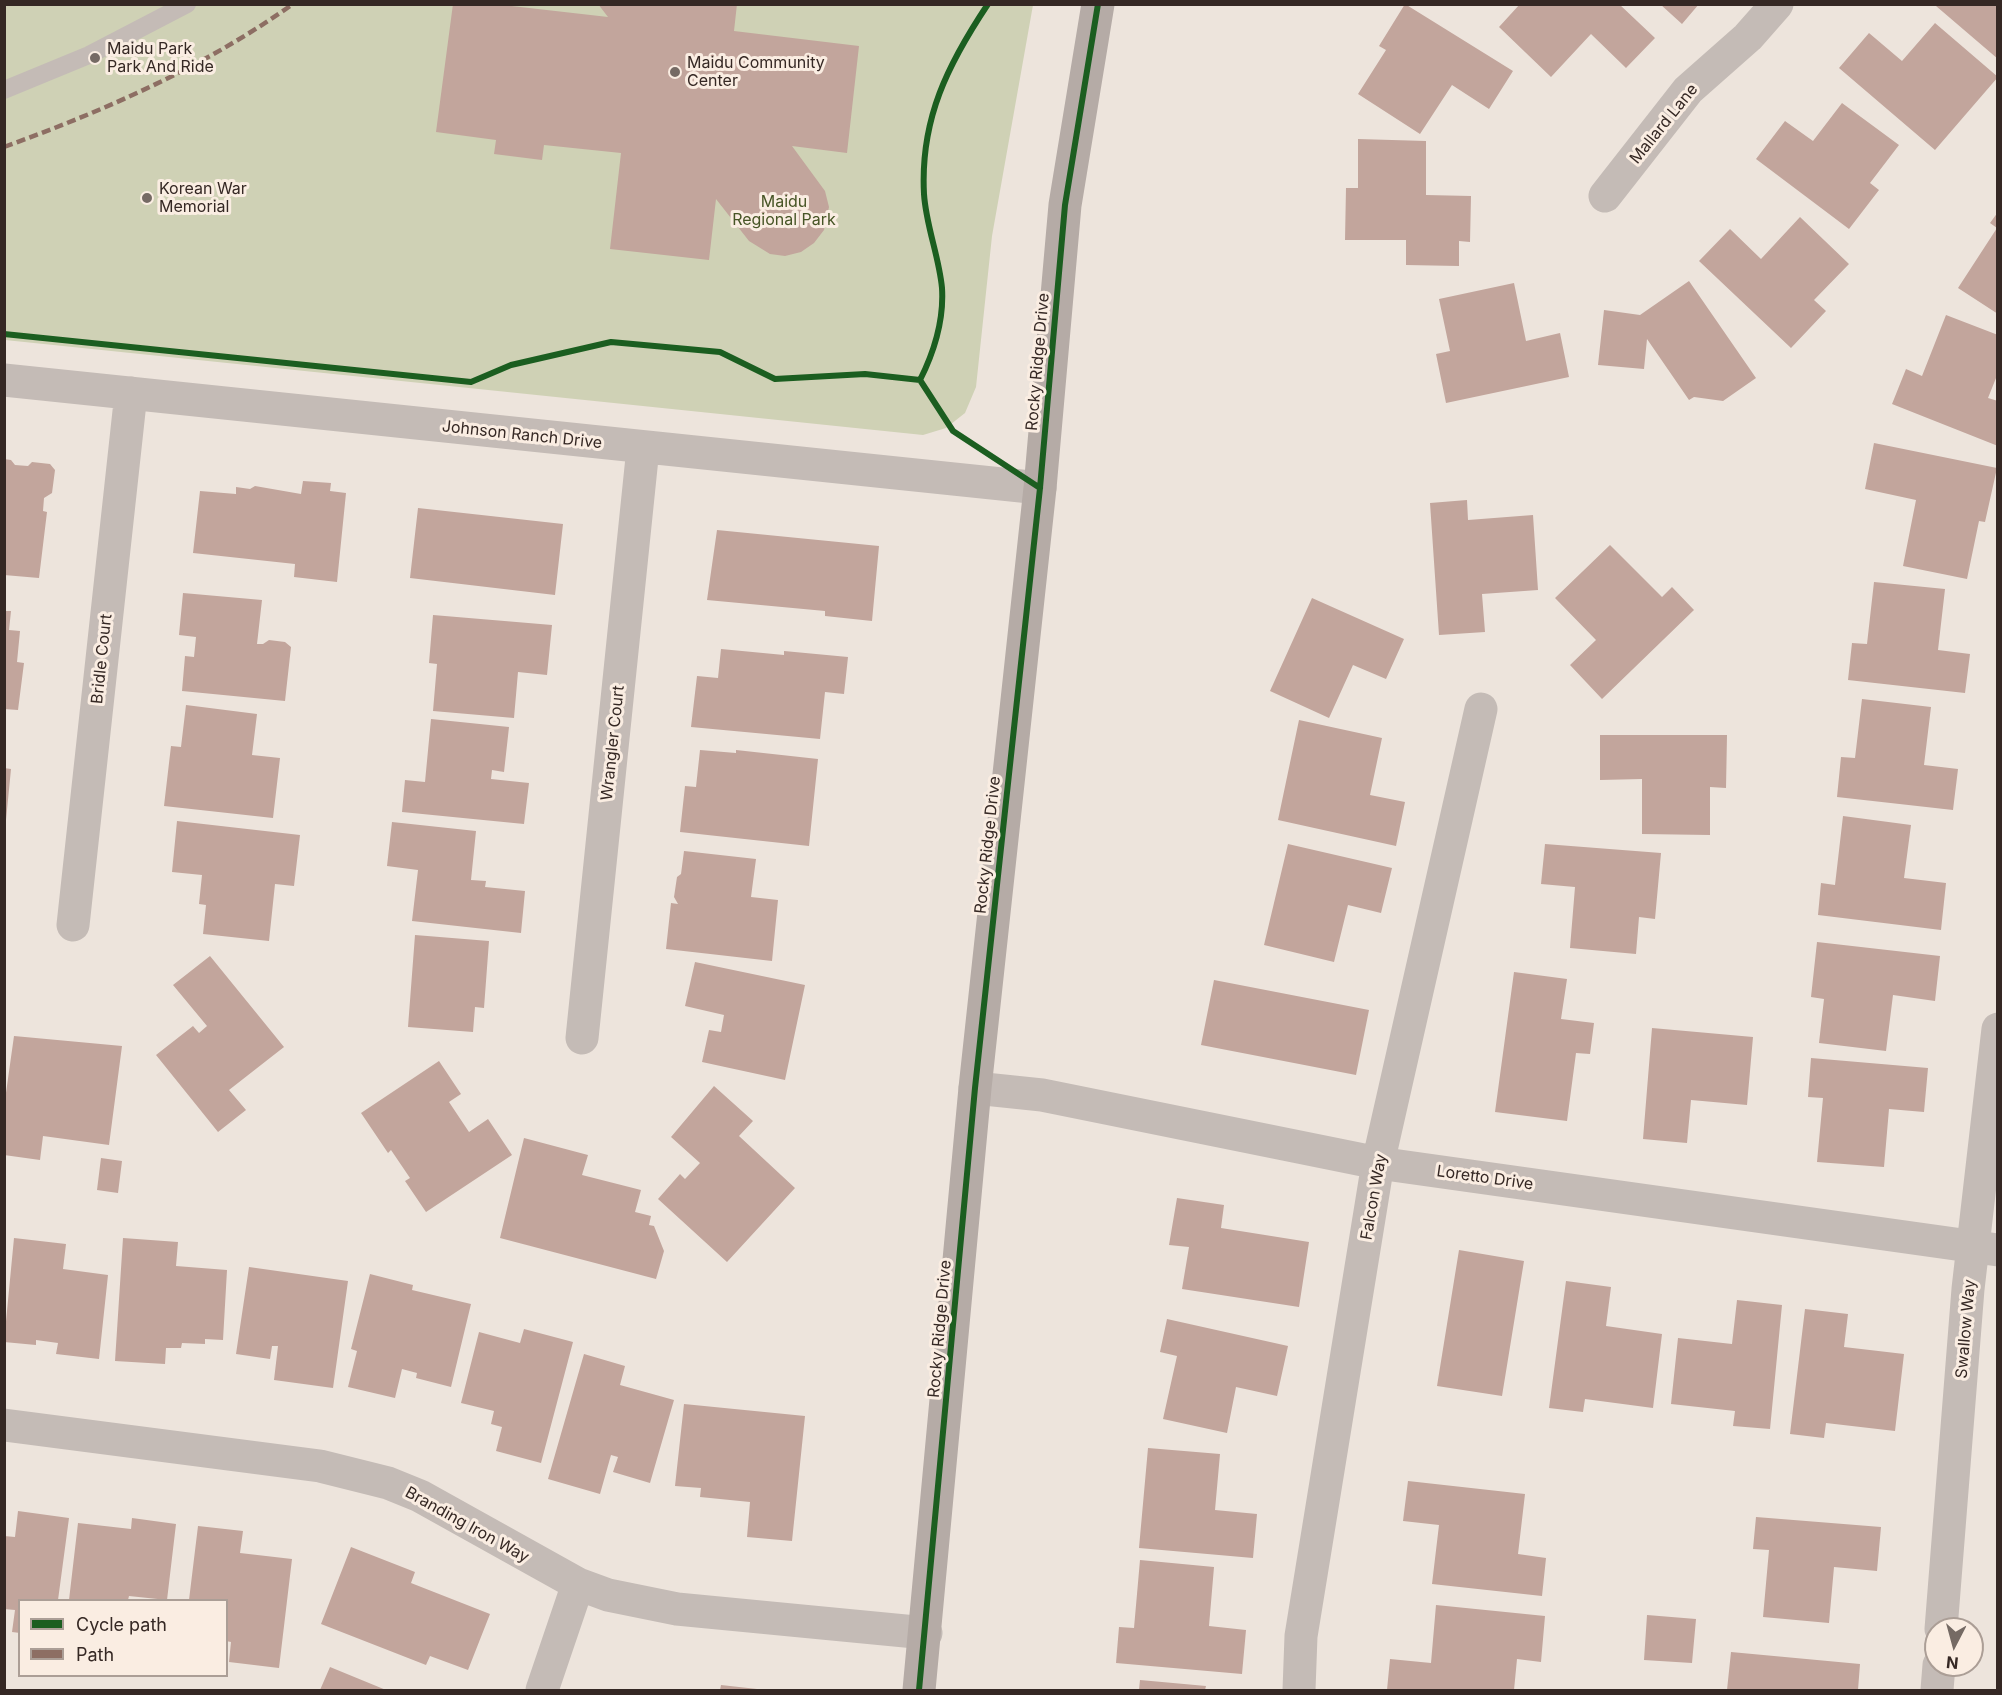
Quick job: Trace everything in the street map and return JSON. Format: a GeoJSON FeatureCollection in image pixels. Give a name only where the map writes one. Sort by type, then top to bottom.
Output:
{"type":"FeatureCollection","features":[{"type":"Feature","properties":{"kind":"main road","name":"Rocky Ridge Drive"},"geometry":{"type":"LineString","coordinates":[[919,1690],[975,1088],[1040,488],[1065,205],[1098,4]]}},
{"type":"Feature","properties":{"kind":"street","name":"Mallard Lane"},"geometry":{"type":"LineString","coordinates":[[1605,196],[1688,90],[1748,37],[1777,4]]}},
{"type":"Feature","properties":{"kind":"street","name":"Johnson Ranch Drive"},"geometry":{"type":"LineString","coordinates":[[4,380],[1040,488]]}},
{"type":"Feature","properties":{"kind":"street","name":"Bridle Court"},"geometry":{"type":"LineString","coordinates":[[73,926],[131,393]]}},
{"type":"Feature","properties":{"kind":"street","name":"Wrangler Court"},"geometry":{"type":"LineString","coordinates":[[582,1038],[643,448]]}},
{"type":"Feature","properties":{"kind":"street","name":"Falcon Way"},"geometry":{"type":"LineString","coordinates":[[1299,1690],[1301,1636],[1378,1163],[1481,709]]}},
{"type":"Feature","properties":{"kind":"street","name":"Swallow Way"},"geometry":{"type":"LineString","coordinates":[[1942,1617],[1986,1249],[1998,1029]]}},
{"type":"Feature","properties":{"kind":"street","name":"Loretto Drive"},"geometry":{"type":"LineString","coordinates":[[975,1088],[1042,1095],[1378,1163],[1986,1249]]}},
{"type":"Feature","properties":{"kind":"street","name":"Branding Iron Way"},"geometry":{"type":"LineString","coordinates":[[4,1425],[279,1461],[353,1473],[420,1496],[578,1584],[608,1595],[677,1609],[926,1633]]}},
{"type":"Feature","properties":{"kind":"street"},"geometry":{"type":"LineString","coordinates":[[542,1690],[578,1584]]}},
{"type":"Feature","properties":{"kind":"lane"},"geometry":{"type":"LineString","coordinates":[[4,90],[88,55],[187,4]]}},
{"type":"Feature","properties":{"kind":"green space","name":"Maidu Regional Park"},"geometry":{"type":"Polygon","coordinates":[[[5,5],[1033,5],[992,236],[976,387],[965,413],[946,428],[923,435],[5,340],[5,5]]]}},
{"type":"Feature","properties":{"kind":"building"},"geometry":{"type":"Polygon","coordinates":[[[453,4],[494,4],[608,17],[598,4],[737,4],[734,31],[859,46],[847,153],[792,146],[825,191],[829,207],[824,230],[814,243],[801,252],[785,256],[770,254],[749,241],[716,199],[709,260],[610,249],[621,153],[544,145],[542,160],[494,154],[496,140],[436,132],[453,4]]]}},
{"type":"Feature","properties":{"kind":"building"},"geometry":{"type":"Polygon","coordinates":[[[1405,4],[1513,71],[1489,109],[1452,85],[1420,134],[1358,94],[1386,50],[1379,46],[1405,4]]]}},
{"type":"Feature","properties":{"kind":"building"},"geometry":{"type":"Polygon","coordinates":[[[1520,4],[1619,4],[1655,38],[1626,68],[1591,34],[1551,77],[1499,27],[1520,4]]]}},
{"type":"Feature","properties":{"kind":"building"},"geometry":{"type":"Polygon","coordinates":[[[1660,4],[1699,4],[1682,24],[1660,4]]]}},
{"type":"Feature","properties":{"kind":"building"},"geometry":{"type":"Polygon","coordinates":[[[1937,4],[1998,4],[1998,59],[1936,6],[1937,4]]]}},
{"type":"Feature","properties":{"kind":"building"},"geometry":{"type":"Polygon","coordinates":[[[1935,23],[1998,77],[1935,150],[1839,68],[1869,33],[1902,61],[1935,23]]]}},
{"type":"Feature","properties":{"kind":"building"},"geometry":{"type":"Polygon","coordinates":[[[1842,103],[1899,145],[1870,183],[1879,190],[1849,229],[1756,159],[1785,121],[1813,141],[1842,103]]]}},
{"type":"Feature","properties":{"kind":"building"},"geometry":{"type":"Polygon","coordinates":[[[1358,139],[1426,141],[1426,195],[1471,196],[1470,242],[1459,241],[1459,266],[1406,265],[1406,240],[1345,240],[1346,188],[1358,188],[1358,139]]]}},
{"type":"Feature","properties":{"kind":"building"},"geometry":{"type":"Polygon","coordinates":[[[1998,212],[1998,314],[1958,288],[1997,228],[1990,223],[1998,212]]]}},
{"type":"Feature","properties":{"kind":"building"},"geometry":{"type":"Polygon","coordinates":[[[1800,217],[1849,264],[1814,300],[1826,311],[1791,348],[1699,261],[1730,229],[1761,259],[1800,217]]]}},
{"type":"Feature","properties":{"kind":"building"},"geometry":{"type":"Polygon","coordinates":[[[1689,281],[1756,378],[1723,401],[1694,397],[1689,400],[1647,339],[1644,369],[1598,365],[1604,310],[1640,315],[1689,281]]]}},
{"type":"Feature","properties":{"kind":"building"},"geometry":{"type":"Polygon","coordinates":[[[1514,283],[1526,341],[1560,333],[1569,377],[1446,403],[1436,354],[1450,351],[1439,299],[1514,283]]]}},
{"type":"Feature","properties":{"kind":"building"},"geometry":{"type":"Polygon","coordinates":[[[1946,315],[1998,335],[1998,373],[1988,398],[1998,401],[1998,446],[1892,404],[1906,369],[1922,376],[1946,315]]]}},
{"type":"Feature","properties":{"kind":"building"},"geometry":{"type":"Polygon","coordinates":[[[1874,443],[1997,468],[1985,522],[1979,521],[1967,579],[1903,566],[1916,500],[1865,489],[1874,443]]]}},
{"type":"Feature","properties":{"kind":"building"},"geometry":{"type":"Polygon","coordinates":[[[4,459],[11,460],[15,465],[28,466],[32,462],[50,464],[55,470],[52,493],[44,498],[43,511],[47,512],[39,578],[4,575],[4,459]]]}},
{"type":"Feature","properties":{"kind":"building"},"geometry":{"type":"Polygon","coordinates":[[[303,481],[331,483],[330,491],[346,493],[337,582],[294,577],[295,564],[193,553],[200,491],[236,494],[236,487],[250,489],[255,486],[301,494],[303,481]]]}},
{"type":"Feature","properties":{"kind":"building"},"geometry":{"type":"Polygon","coordinates":[[[1467,500],[1468,520],[1533,515],[1538,590],[1482,594],[1485,632],[1439,635],[1430,503],[1467,500]]]}},
{"type":"Feature","properties":{"kind":"building"},"geometry":{"type":"Polygon","coordinates":[[[418,508],[563,524],[555,595],[410,578],[418,508]]]}},
{"type":"Feature","properties":{"kind":"building"},"geometry":{"type":"Polygon","coordinates":[[[717,530],[879,546],[872,621],[825,616],[825,611],[707,600],[717,530]]]}},
{"type":"Feature","properties":{"kind":"building"},"geometry":{"type":"Polygon","coordinates":[[[1610,545],[1662,597],[1672,587],[1694,610],[1602,699],[1570,665],[1596,640],[1555,598],[1610,545]]]}},
{"type":"Feature","properties":{"kind":"building"},"geometry":{"type":"Polygon","coordinates":[[[1874,582],[1945,589],[1938,650],[1970,654],[1965,693],[1848,680],[1852,643],[1867,644],[1874,582]]]}},
{"type":"Feature","properties":{"kind":"building"},"geometry":{"type":"Polygon","coordinates":[[[183,593],[262,600],[257,644],[263,644],[269,640],[285,642],[291,647],[285,701],[182,691],[185,656],[194,657],[196,637],[179,635],[183,593]]]}},
{"type":"Feature","properties":{"kind":"building"},"geometry":{"type":"Polygon","coordinates":[[[1312,598],[1404,639],[1386,679],[1353,665],[1329,718],[1270,691],[1312,598]]]}},
{"type":"Feature","properties":{"kind":"building"},"geometry":{"type":"Polygon","coordinates":[[[4,611],[11,611],[9,630],[20,631],[17,662],[24,663],[18,710],[4,709],[4,611]]]}},
{"type":"Feature","properties":{"kind":"building"},"geometry":{"type":"Polygon","coordinates":[[[433,615],[552,625],[547,675],[518,672],[514,718],[433,711],[437,664],[429,663],[433,615]]]}},
{"type":"Feature","properties":{"kind":"building"},"geometry":{"type":"Polygon","coordinates":[[[721,649],[784,655],[784,651],[848,657],[844,694],[825,692],[820,739],[691,727],[697,676],[718,678],[721,649]]]}},
{"type":"Feature","properties":{"kind":"building"},"geometry":{"type":"Polygon","coordinates":[[[1862,699],[1931,707],[1924,765],[1958,769],[1953,810],[1837,797],[1841,757],[1855,758],[1862,699]]]}},
{"type":"Feature","properties":{"kind":"building"},"geometry":{"type":"Polygon","coordinates":[[[186,705],[257,714],[252,755],[280,758],[273,818],[164,806],[171,746],[181,747],[186,705]]]}},
{"type":"Feature","properties":{"kind":"building"},"geometry":{"type":"Polygon","coordinates":[[[431,719],[509,727],[504,772],[492,770],[491,779],[529,783],[524,824],[402,812],[405,780],[425,782],[431,719]]]}},
{"type":"Feature","properties":{"kind":"building"},"geometry":{"type":"Polygon","coordinates":[[[1299,720],[1382,738],[1370,795],[1405,802],[1396,846],[1278,820],[1299,720]]]}},
{"type":"Feature","properties":{"kind":"building"},"geometry":{"type":"Polygon","coordinates":[[[1600,735],[1727,735],[1726,788],[1710,787],[1710,835],[1642,834],[1642,779],[1600,780],[1600,735]]]}},
{"type":"Feature","properties":{"kind":"building"},"geometry":{"type":"Polygon","coordinates":[[[700,750],[736,753],[736,750],[818,759],[809,846],[680,832],[685,786],[696,787],[700,750]]]}},
{"type":"Feature","properties":{"kind":"building"},"geometry":{"type":"Polygon","coordinates":[[[4,768],[11,769],[6,820],[4,820],[4,768]]]}},
{"type":"Feature","properties":{"kind":"building"},"geometry":{"type":"Polygon","coordinates":[[[1843,816],[1911,825],[1904,878],[1946,883],[1941,930],[1818,915],[1821,883],[1835,885],[1843,816]]]}},
{"type":"Feature","properties":{"kind":"building"},"geometry":{"type":"Polygon","coordinates":[[[177,821],[300,835],[294,886],[275,884],[269,941],[203,934],[206,905],[199,904],[202,875],[172,872],[177,821]]]}},
{"type":"Feature","properties":{"kind":"building"},"geometry":{"type":"Polygon","coordinates":[[[392,822],[476,831],[471,880],[486,881],[485,887],[525,891],[521,933],[412,921],[418,870],[387,866],[392,822]]]}},
{"type":"Feature","properties":{"kind":"building"},"geometry":{"type":"Polygon","coordinates":[[[1288,844],[1392,868],[1381,913],[1348,905],[1334,962],[1264,945],[1288,844]]]}},
{"type":"Feature","properties":{"kind":"building"},"geometry":{"type":"Polygon","coordinates":[[[1545,844],[1661,853],[1655,919],[1639,917],[1636,954],[1570,948],[1575,887],[1541,884],[1545,844]]]}},
{"type":"Feature","properties":{"kind":"building"},"geometry":{"type":"Polygon","coordinates":[[[684,851],[756,859],[751,897],[778,900],[772,961],[666,949],[671,903],[678,904],[674,897],[677,877],[681,874],[684,851]]]}},
{"type":"Feature","properties":{"kind":"building"},"geometry":{"type":"Polygon","coordinates":[[[415,935],[489,941],[484,1008],[475,1007],[473,1032],[408,1027],[415,935]]]}},
{"type":"Feature","properties":{"kind":"building"},"geometry":{"type":"Polygon","coordinates":[[[1817,942],[1940,956],[1935,1001],[1893,995],[1886,1051],[1819,1043],[1824,999],[1811,997],[1817,942]]]}},
{"type":"Feature","properties":{"kind":"building"},"geometry":{"type":"Polygon","coordinates":[[[210,956],[284,1047],[229,1090],[246,1110],[218,1132],[156,1055],[193,1026],[199,1033],[207,1026],[173,985],[210,956]]]}},
{"type":"Feature","properties":{"kind":"building"},"geometry":{"type":"Polygon","coordinates":[[[695,962],[805,985],[785,1080],[702,1062],[709,1030],[721,1032],[724,1015],[685,1006],[695,962]]]}},
{"type":"Feature","properties":{"kind":"building"},"geometry":{"type":"Polygon","coordinates":[[[1514,972],[1567,979],[1561,1019],[1594,1023],[1590,1054],[1576,1053],[1567,1121],[1495,1112],[1514,972]]]}},
{"type":"Feature","properties":{"kind":"building"},"geometry":{"type":"Polygon","coordinates":[[[1214,980],[1369,1010],[1356,1075],[1201,1045],[1214,980]]]}},
{"type":"Feature","properties":{"kind":"building"},"geometry":{"type":"Polygon","coordinates":[[[1652,1028],[1753,1037],[1747,1105],[1691,1100],[1687,1143],[1643,1139],[1652,1028]]]}},
{"type":"Feature","properties":{"kind":"building"},"geometry":{"type":"Polygon","coordinates":[[[14,1036],[122,1046],[109,1145],[43,1136],[40,1160],[4,1155],[4,1107],[14,1036]]]}},
{"type":"Feature","properties":{"kind":"building"},"geometry":{"type":"Polygon","coordinates":[[[1811,1058],[1928,1068],[1924,1112],[1889,1109],[1884,1167],[1817,1162],[1823,1098],[1808,1097],[1811,1058]]]}},
{"type":"Feature","properties":{"kind":"building"},"geometry":{"type":"Polygon","coordinates":[[[439,1061],[461,1094],[449,1102],[469,1132],[488,1119],[512,1155],[426,1212],[405,1181],[410,1178],[391,1150],[388,1153],[361,1113],[439,1061]]]}},
{"type":"Feature","properties":{"kind":"building"},"geometry":{"type":"Polygon","coordinates":[[[714,1086],[753,1121],[739,1136],[795,1188],[727,1262],[658,1199],[680,1174],[685,1179],[700,1163],[671,1137],[714,1086]]]}},
{"type":"Feature","properties":{"kind":"building"},"geometry":{"type":"Polygon","coordinates":[[[524,1138],[588,1155],[582,1175],[641,1190],[635,1212],[651,1216],[649,1225],[654,1226],[664,1251],[656,1279],[500,1238],[524,1138]]]}},
{"type":"Feature","properties":{"kind":"building"},"geometry":{"type":"Polygon","coordinates":[[[101,1158],[122,1161],[118,1193],[97,1190],[101,1158]]]}},
{"type":"Feature","properties":{"kind":"building"},"geometry":{"type":"Polygon","coordinates":[[[1177,1198],[1224,1205],[1221,1228],[1309,1242],[1299,1307],[1182,1289],[1189,1247],[1169,1245],[1177,1198]]]}},
{"type":"Feature","properties":{"kind":"building"},"geometry":{"type":"Polygon","coordinates":[[[14,1238],[66,1244],[63,1269],[108,1275],[99,1359],[56,1354],[58,1343],[36,1340],[36,1345],[4,1342],[14,1238]]]}},
{"type":"Feature","properties":{"kind":"building"},"geometry":{"type":"Polygon","coordinates":[[[123,1238],[178,1242],[176,1266],[227,1270],[223,1340],[205,1339],[205,1344],[182,1343],[181,1348],[166,1348],[165,1364],[115,1361],[123,1238]]]}},
{"type":"Feature","properties":{"kind":"building"},"geometry":{"type":"Polygon","coordinates":[[[1459,1250],[1524,1261],[1502,1396],[1437,1386],[1459,1250]]]}},
{"type":"Feature","properties":{"kind":"building"},"geometry":{"type":"Polygon","coordinates":[[[249,1267],[348,1281],[333,1388],[274,1380],[278,1346],[272,1346],[270,1359],[236,1354],[249,1267]]]}},
{"type":"Feature","properties":{"kind":"building"},"geometry":{"type":"Polygon","coordinates":[[[370,1274],[413,1285],[412,1290],[471,1304],[451,1387],[416,1378],[417,1373],[402,1369],[395,1398],[348,1387],[357,1351],[351,1349],[370,1274]]]}},
{"type":"Feature","properties":{"kind":"building"},"geometry":{"type":"Polygon","coordinates":[[[1566,1281],[1611,1287],[1606,1326],[1662,1334],[1653,1408],[1585,1399],[1583,1412],[1549,1408],[1566,1281]]]}},
{"type":"Feature","properties":{"kind":"building"},"geometry":{"type":"Polygon","coordinates":[[[1737,1300],[1782,1305],[1770,1429],[1733,1426],[1735,1411],[1671,1404],[1678,1338],[1732,1344],[1737,1300]]]}},
{"type":"Feature","properties":{"kind":"building"},"geometry":{"type":"Polygon","coordinates":[[[1805,1309],[1848,1314],[1844,1347],[1904,1354],[1895,1431],[1826,1423],[1824,1438],[1790,1434],[1805,1309]]]}},
{"type":"Feature","properties":{"kind":"building"},"geometry":{"type":"Polygon","coordinates":[[[1167,1319],[1288,1346],[1277,1396],[1236,1387],[1227,1433],[1163,1419],[1177,1356],[1160,1352],[1167,1319]]]}},
{"type":"Feature","properties":{"kind":"building"},"geometry":{"type":"Polygon","coordinates":[[[524,1329],[573,1342],[541,1463],[496,1451],[502,1427],[491,1424],[494,1411],[461,1403],[479,1332],[520,1343],[524,1329]]]}},
{"type":"Feature","properties":{"kind":"building"},"geometry":{"type":"Polygon","coordinates":[[[584,1354],[625,1366],[620,1385],[674,1400],[650,1483],[613,1472],[618,1457],[611,1455],[600,1494],[548,1479],[584,1354]]]}},
{"type":"Feature","properties":{"kind":"building"},"geometry":{"type":"Polygon","coordinates":[[[684,1404],[805,1416],[792,1541],[747,1537],[750,1502],[700,1497],[701,1488],[675,1486],[684,1404]]]}},
{"type":"Feature","properties":{"kind":"building"},"geometry":{"type":"Polygon","coordinates":[[[1148,1448],[1220,1454],[1215,1510],[1257,1514],[1253,1558],[1139,1548],[1148,1448]]]}},
{"type":"Feature","properties":{"kind":"building"},"geometry":{"type":"Polygon","coordinates":[[[1408,1481],[1525,1494],[1518,1554],[1546,1558],[1542,1596],[1432,1584],[1439,1525],[1403,1521],[1408,1481]]]}},
{"type":"Feature","properties":{"kind":"building"},"geometry":{"type":"Polygon","coordinates":[[[18,1511],[69,1518],[58,1599],[18,1599],[18,1633],[12,1632],[15,1610],[4,1609],[4,1536],[15,1537],[18,1511]]]}},
{"type":"Feature","properties":{"kind":"building"},"geometry":{"type":"Polygon","coordinates":[[[1756,1517],[1881,1527],[1877,1571],[1834,1567],[1829,1623],[1763,1617],[1769,1550],[1753,1549],[1756,1517]]]}},
{"type":"Feature","properties":{"kind":"building"},"geometry":{"type":"Polygon","coordinates":[[[132,1518],[176,1524],[167,1599],[129,1596],[128,1599],[69,1599],[78,1523],[131,1529],[132,1518]]]}},
{"type":"Feature","properties":{"kind":"building"},"geometry":{"type":"Polygon","coordinates":[[[198,1526],[243,1531],[240,1553],[292,1559],[279,1668],[229,1662],[231,1642],[228,1641],[228,1599],[189,1599],[198,1526]]]}},
{"type":"Feature","properties":{"kind":"building"},"geometry":{"type":"Polygon","coordinates":[[[351,1547],[415,1572],[411,1583],[490,1614],[468,1670],[430,1656],[426,1665],[321,1624],[351,1547]]]}},
{"type":"Feature","properties":{"kind":"building"},"geometry":{"type":"Polygon","coordinates":[[[1140,1560],[1214,1567],[1209,1626],[1246,1630],[1242,1674],[1116,1663],[1119,1627],[1134,1628],[1140,1560]]]}},
{"type":"Feature","properties":{"kind":"building"},"geometry":{"type":"Polygon","coordinates":[[[1436,1605],[1545,1616],[1541,1662],[1517,1659],[1514,1690],[1387,1690],[1390,1659],[1431,1663],[1436,1605]]]}},
{"type":"Feature","properties":{"kind":"building"},"geometry":{"type":"Polygon","coordinates":[[[1647,1615],[1696,1619],[1692,1663],[1644,1660],[1647,1615]]]}},
{"type":"Feature","properties":{"kind":"building"},"geometry":{"type":"Polygon","coordinates":[[[1731,1652],[1860,1664],[1858,1690],[1727,1690],[1731,1652]]]}},
{"type":"Feature","properties":{"kind":"building"},"geometry":{"type":"Polygon","coordinates":[[[330,1667],[386,1690],[320,1690],[330,1667]]]}},
{"type":"Feature","properties":{"kind":"building"},"geometry":{"type":"Polygon","coordinates":[[[1140,1680],[1206,1686],[1205,1690],[1139,1690],[1140,1680]]]}},
{"type":"Feature","properties":{"kind":"building"},"geometry":{"type":"Polygon","coordinates":[[[721,1685],[757,1689],[757,1690],[720,1690],[721,1685]]]}},
{"type":"Feature","properties":{"kind":"marked path"},"geometry":{"type":"LineString","coordinates":[[4,147],[80,118],[153,85],[225,48],[293,4]]}},
{"type":"Feature","properties":{"kind":"cycle path"},"geometry":{"type":"LineString","coordinates":[[920,380],[937,336],[942,300],[940,276],[924,194],[927,141],[932,117],[949,71],[988,4]]}},
{"type":"Feature","properties":{"kind":"cycle path"},"geometry":{"type":"LineString","coordinates":[[919,1690],[975,1088],[1040,488],[1065,205],[1098,4]]}},
{"type":"Feature","properties":{"kind":"cycle path"},"geometry":{"type":"LineString","coordinates":[[4,334],[471,382],[511,365],[611,342],[720,352],[775,379],[865,374],[920,380]]}},
{"type":"Feature","properties":{"kind":"cycle path"},"geometry":{"type":"LineString","coordinates":[[920,380],[953,431],[1040,488]]}},
{"type":"Feature","properties":{"kind":"place","name":"Maidu Park Park And Ride"},"geometry":{"type":"Point","coordinates":[95,58]}},
{"type":"Feature","properties":{"kind":"place","name":"Maidu Community Center"},"geometry":{"type":"Point","coordinates":[675,72]}},
{"type":"Feature","properties":{"kind":"place","name":"Korean War Memorial"},"geometry":{"type":"Point","coordinates":[147,198]}}]}
